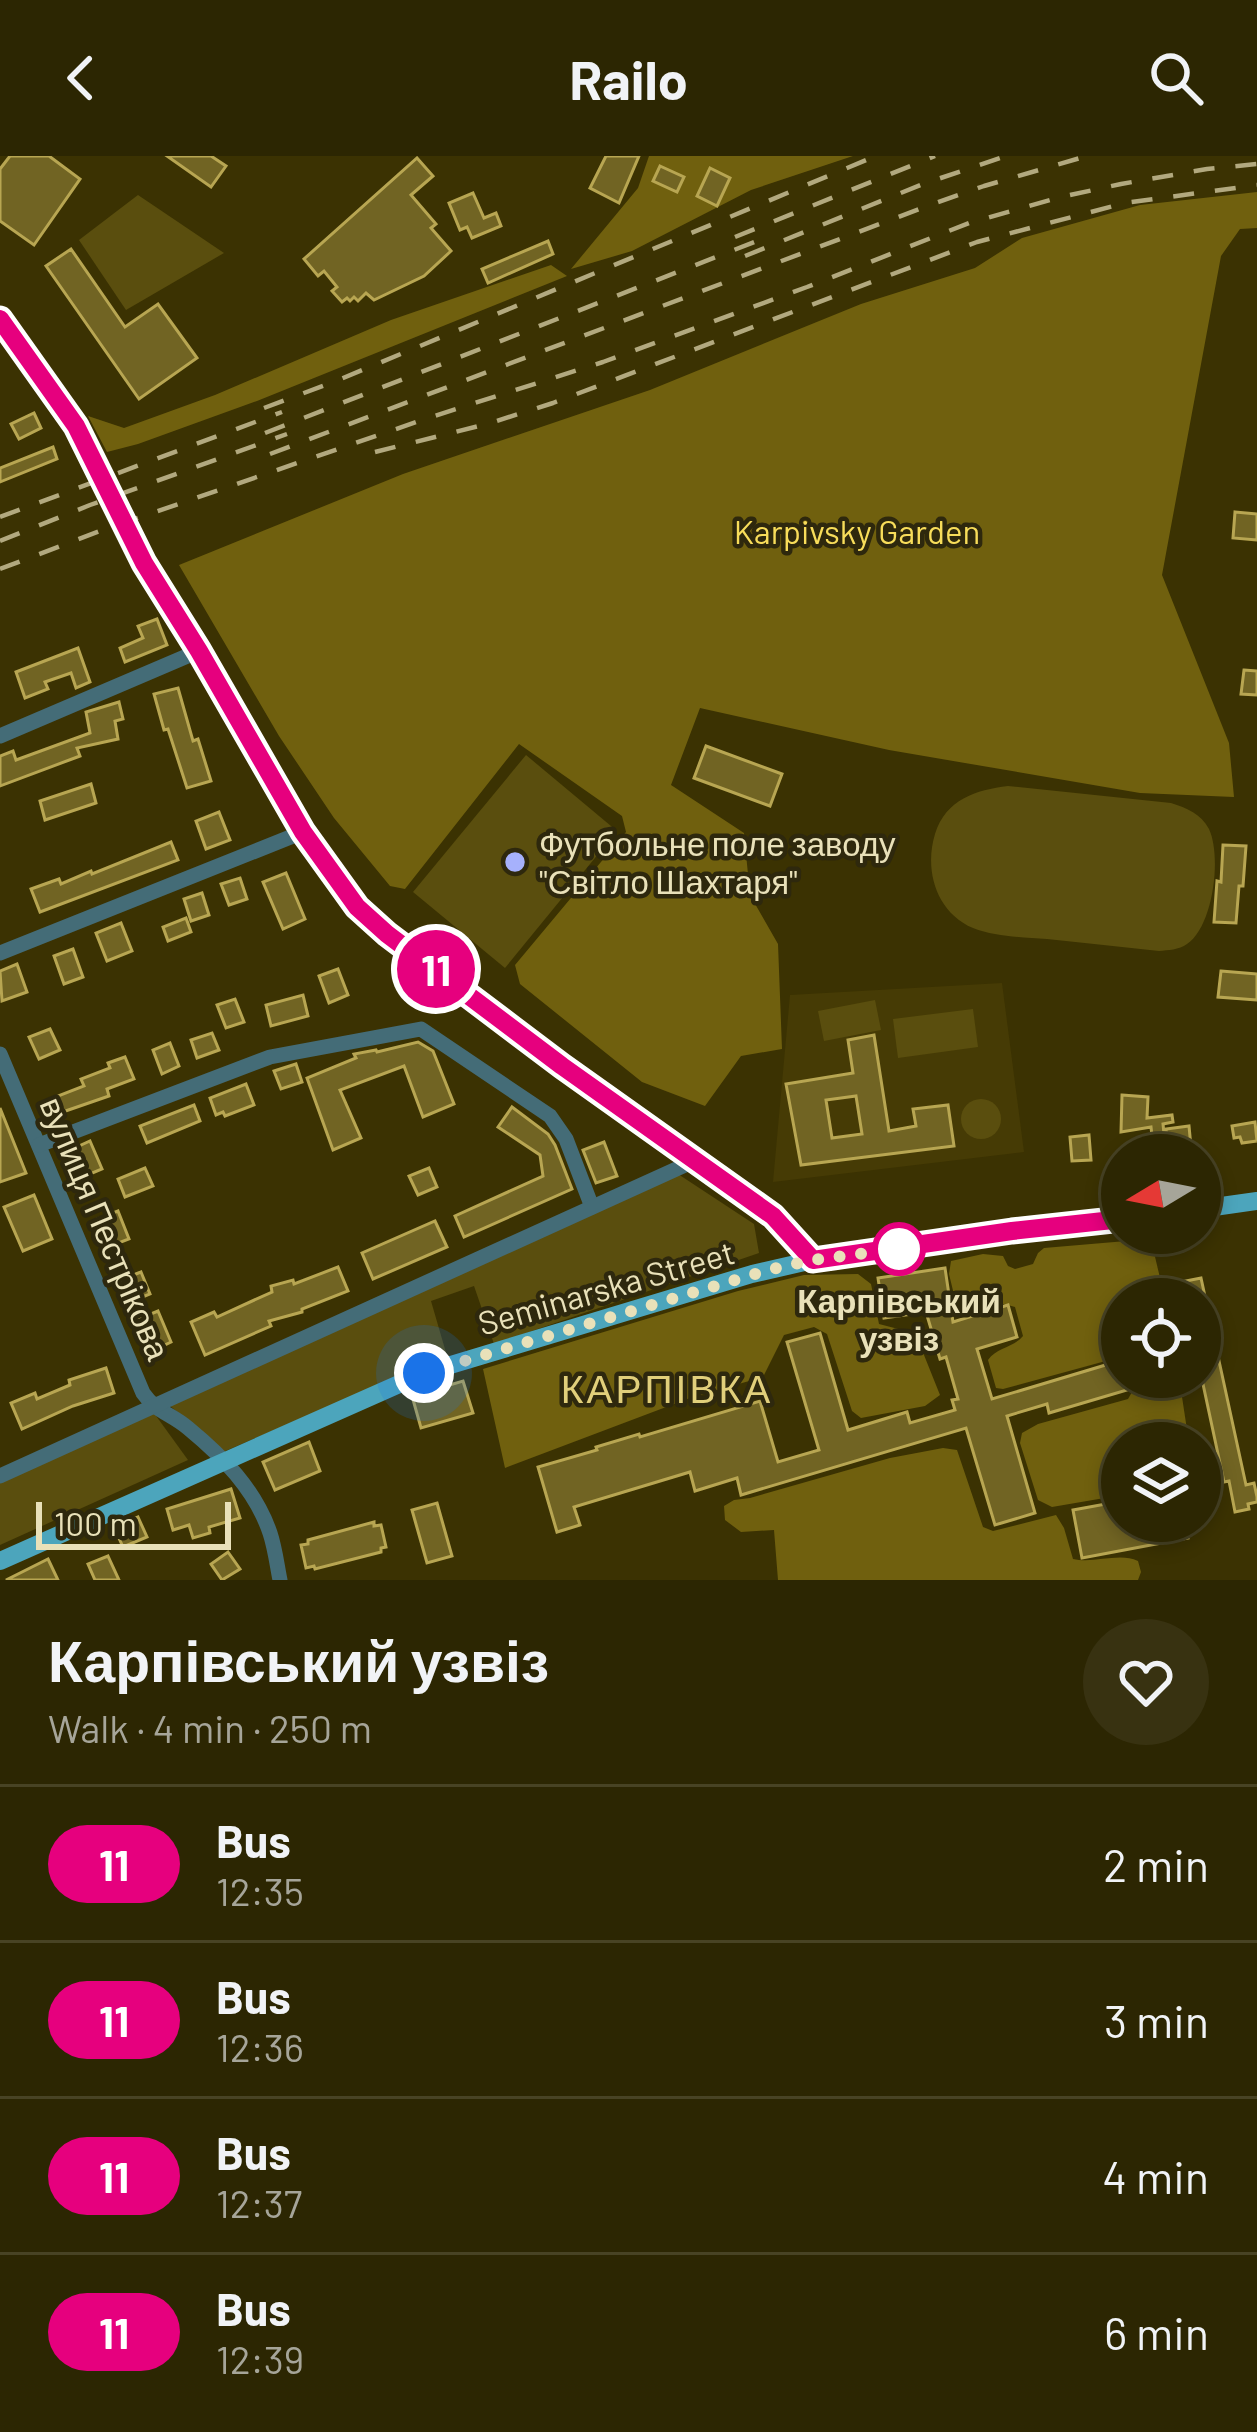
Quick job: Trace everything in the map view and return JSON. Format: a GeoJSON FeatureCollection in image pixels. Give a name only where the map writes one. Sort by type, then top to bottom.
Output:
{"type":"FeatureCollection","features":[{"type":"Feature","properties":{"kind":"main road"},"geometry":{"type":"LineString","coordinates":[[0,320],[76,426],[99,469]]}},
{"type":"Feature","properties":{"kind":"main road"},"geometry":{"type":"LineString","coordinates":[[128,532],[303,832],[357,907],[387,934],[773,1216],[813,1260]]}},
{"type":"Feature","properties":{"kind":"main road"},"geometry":{"type":"LineString","coordinates":[[1221,1206],[1257,1201]]}},
{"type":"Feature","properties":{"kind":"main road","name":"Seminarska Street"},"geometry":{"type":"LineString","coordinates":[[0,1561],[424,1373],[813,1260],[1101,1221]]}},
{"type":"Feature","properties":{"kind":"street"},"geometry":{"type":"LineString","coordinates":[[0,736],[199,651]]}},
{"type":"Feature","properties":{"kind":"street"},"geometry":{"type":"LineString","coordinates":[[0,953],[303,832]]}},
{"type":"Feature","properties":{"kind":"street"},"geometry":{"type":"LineString","coordinates":[[39,1145],[270,1057],[422,1029],[550,1116],[566,1139],[592,1207]]}},
{"type":"Feature","properties":{"kind":"street","name":"вулиця Пестрікова"},"geometry":{"type":"LineString","coordinates":[[0,1054],[143,1393],[153,1408],[188,1427],[247,1486],[269,1532],[280,1580]]}},
{"type":"Feature","properties":{"kind":"street","name":"Seminarska Street"},"geometry":{"type":"LineString","coordinates":[[0,1476],[694,1161]]}},
{"type":"Feature","properties":{"kind":"shaded area"},"geometry":{"type":"Polygon","coordinates":[[[138,195],[224,253],[126,310],[79,240],[138,195]]]}},
{"type":"Feature","properties":{"kind":"shaded area","name":"Футбольне поле заводу \"Світло Шахтаря\""},"geometry":{"type":"Polygon","coordinates":[[[526,755],[617,831],[505,968],[413,892],[526,755]]]}},
{"type":"Feature","properties":{"kind":"shaded area"},"geometry":{"type":"Polygon","coordinates":[[[1008,786],[1171,803],[1198,816],[1213,841],[1215,873],[1209,908],[1196,935],[1181,947],[1159,951],[1000,935],[960,921],[942,901],[932,875],[935,834],[954,804],[1008,786]]]}},
{"type":"Feature","properties":{"kind":"shaded area"},"geometry":{"type":"Polygon","coordinates":[[[1002,983],[1024,1152],[773,1182],[790,995],[1002,983]]]}},
{"type":"Feature","properties":{"kind":"shaded area"},"geometry":{"type":"Polygon","coordinates":[[[875,1000],[881,1030],[824,1041],[818,1011],[875,1000]]]}},
{"type":"Feature","properties":{"kind":"shaded area"},"geometry":{"type":"Polygon","coordinates":[[[973,1009],[978,1047],[898,1058],[893,1019],[973,1009]]]}},
{"type":"Feature","properties":{"kind":"shaded area"},"geometry":{"type":"Polygon","coordinates":[[[981,1099],[995,1105],[1001,1119],[995,1133],[981,1139],[967,1133],[961,1119],[967,1105],[981,1099]]]}},
{"type":"Feature","properties":{"kind":"shaded area"},"geometry":{"type":"Polygon","coordinates":[[[678,1174],[754,1224],[759,1253],[494,1344],[474,1286],[431,1301],[447,1356],[223,1452],[168,1404],[678,1174]]]}},
{"type":"Feature","properties":{"kind":"shaded area"},"geometry":{"type":"Polygon","coordinates":[[[154,1413],[188,1460],[0,1545],[0,1481],[154,1413]]]}},
{"type":"Feature","properties":{"kind":"green space"},"geometry":{"type":"Polygon","coordinates":[[[649,156],[853,156],[751,190],[632,251],[571,269],[638,188],[649,156]]]}},
{"type":"Feature","properties":{"kind":"green space","name":"Karpivsky Garden"},"geometry":{"type":"Polygon","coordinates":[[[1257,192],[1257,228],[1240,229],[1221,256],[1162,575],[1229,743],[1234,797],[1140,793],[889,750],[700,708],[671,785],[744,833],[750,895],[778,944],[782,1049],[741,1056],[705,1106],[642,1082],[520,984],[515,965],[626,832],[622,816],[519,744],[405,889],[390,886],[334,818],[279,736],[179,565],[403,474],[650,390],[861,304],[975,268],[1022,238],[1140,205],[1257,192]]]}},
{"type":"Feature","properties":{"kind":"green space"},"geometry":{"type":"Polygon","coordinates":[[[551,265],[567,276],[138,444],[107,452],[88,416],[124,428],[391,320],[551,265]]]}},
{"type":"Feature","properties":{"kind":"green space"},"geometry":{"type":"Polygon","coordinates":[[[1101,1243],[1101,1254],[1154,1254],[1160,1278],[1101,1278],[1101,1362],[996,1388],[988,1360],[1023,1336],[1015,1307],[956,1303],[951,1261],[983,1254],[1003,1256],[1015,1269],[1033,1264],[1044,1248],[1101,1243]]]}},
{"type":"Feature","properties":{"kind":"green space"},"geometry":{"type":"Polygon","coordinates":[[[858,1274],[871,1284],[879,1324],[910,1332],[918,1340],[940,1395],[925,1406],[861,1418],[852,1411],[827,1334],[814,1327],[784,1335],[763,1377],[690,1398],[505,1468],[483,1369],[738,1291],[804,1275],[858,1274]]]}},
{"type":"Feature","properties":{"kind":"green space"},"geometry":{"type":"Polygon","coordinates":[[[1182,1398],[1186,1422],[1101,1422],[1101,1499],[1052,1507],[1038,1500],[1020,1443],[1022,1433],[1038,1424],[1128,1399],[1182,1398]]]}},
{"type":"Feature","properties":{"kind":"green space"},"geometry":{"type":"Polygon","coordinates":[[[943,1448],[957,1450],[983,1527],[993,1531],[1056,1515],[1073,1559],[1138,1561],[1138,1580],[778,1580],[774,1530],[741,1532],[725,1520],[724,1506],[734,1500],[943,1448]]]}},
{"type":"Feature","properties":{"kind":"building"},"geometry":{"type":"Polygon","coordinates":[[[10,156],[49,156],[80,179],[34,245],[0,221],[0,169],[10,156]]]}},
{"type":"Feature","properties":{"kind":"building"},"geometry":{"type":"Polygon","coordinates":[[[167,156],[211,156],[226,166],[211,187],[167,156]]]}},
{"type":"Feature","properties":{"kind":"building"},"geometry":{"type":"Polygon","coordinates":[[[606,156],[639,156],[619,203],[590,188],[606,156]]]}},
{"type":"Feature","properties":{"kind":"building"},"geometry":{"type":"Polygon","coordinates":[[[417,158],[433,176],[411,195],[451,251],[424,276],[374,300],[366,293],[358,301],[354,297],[342,302],[324,271],[318,276],[304,259],[417,158]]]}},
{"type":"Feature","properties":{"kind":"building"},"geometry":{"type":"Polygon","coordinates":[[[660,166],[684,177],[677,192],[653,181],[660,166]]]}},
{"type":"Feature","properties":{"kind":"building"},"geometry":{"type":"Polygon","coordinates":[[[710,168],[730,178],[717,206],[697,196],[710,168]]]}},
{"type":"Feature","properties":{"kind":"building"},"geometry":{"type":"Polygon","coordinates":[[[473,193],[484,218],[496,213],[501,226],[472,238],[467,227],[460,230],[449,203],[473,193]]]}},
{"type":"Feature","properties":{"kind":"building"},"geometry":{"type":"Polygon","coordinates":[[[548,241],[553,254],[488,283],[482,269],[548,241]]]}},
{"type":"Feature","properties":{"kind":"building"},"geometry":{"type":"Polygon","coordinates":[[[71,249],[125,327],[158,304],[197,358],[139,399],[46,266],[71,249]]]}},
{"type":"Feature","properties":{"kind":"building"},"geometry":{"type":"Polygon","coordinates":[[[34,413],[41,428],[19,439],[11,424],[34,413]]]}},
{"type":"Feature","properties":{"kind":"building"},"geometry":{"type":"Polygon","coordinates":[[[53,447],[57,459],[0,482],[0,468],[53,447]]]}},
{"type":"Feature","properties":{"kind":"building"},"geometry":{"type":"Polygon","coordinates":[[[1235,512],[1257,514],[1257,540],[1233,538],[1235,512]]]}},
{"type":"Feature","properties":{"kind":"building"},"geometry":{"type":"Polygon","coordinates":[[[157,619],[167,645],[125,662],[120,648],[143,638],[138,626],[157,619]]]}},
{"type":"Feature","properties":{"kind":"building"},"geometry":{"type":"Polygon","coordinates":[[[78,648],[90,682],[76,688],[71,673],[45,682],[48,689],[25,698],[16,672],[78,648]]]}},
{"type":"Feature","properties":{"kind":"building"},"geometry":{"type":"Polygon","coordinates":[[[1244,670],[1257,671],[1257,695],[1241,694],[1244,670]]]}},
{"type":"Feature","properties":{"kind":"building"},"geometry":{"type":"Polygon","coordinates":[[[178,688],[211,781],[187,788],[154,694],[178,688]]]}},
{"type":"Feature","properties":{"kind":"building"},"geometry":{"type":"Polygon","coordinates":[[[119,702],[123,719],[115,721],[118,739],[77,748],[80,756],[0,786],[0,756],[13,751],[16,760],[90,733],[86,712],[119,702]]]}},
{"type":"Feature","properties":{"kind":"building"},"geometry":{"type":"Polygon","coordinates":[[[706,746],[782,774],[770,806],[694,778],[706,746]]]}},
{"type":"Feature","properties":{"kind":"building"},"geometry":{"type":"Polygon","coordinates":[[[91,784],[96,803],[45,820],[40,801],[91,784]]]}},
{"type":"Feature","properties":{"kind":"building"},"geometry":{"type":"Polygon","coordinates":[[[219,812],[230,840],[206,849],[196,821],[219,812]]]}},
{"type":"Feature","properties":{"kind":"building"},"geometry":{"type":"Polygon","coordinates":[[[171,842],[178,860],[40,912],[31,889],[92,874],[171,842]]]}},
{"type":"Feature","properties":{"kind":"building"},"geometry":{"type":"Polygon","coordinates":[[[1223,845],[1246,846],[1236,923],[1214,922],[1223,845]]]}},
{"type":"Feature","properties":{"kind":"building"},"geometry":{"type":"Polygon","coordinates":[[[286,873],[305,919],[283,929],[263,882],[286,873]]]}},
{"type":"Feature","properties":{"kind":"building"},"geometry":{"type":"Polygon","coordinates":[[[240,878],[247,899],[229,905],[221,884],[240,878]]]}},
{"type":"Feature","properties":{"kind":"building"},"geometry":{"type":"Polygon","coordinates":[[[202,893],[209,915],[191,921],[184,899],[202,893]]]}},
{"type":"Feature","properties":{"kind":"building"},"geometry":{"type":"Polygon","coordinates":[[[186,918],[191,932],[168,941],[163,927],[186,918]]]}},
{"type":"Feature","properties":{"kind":"building"},"geometry":{"type":"Polygon","coordinates":[[[121,923],[132,951],[107,961],[96,933],[121,923]]]}},
{"type":"Feature","properties":{"kind":"building"},"geometry":{"type":"Polygon","coordinates":[[[73,949],[83,977],[64,984],[54,956],[73,949]]]}},
{"type":"Feature","properties":{"kind":"building"},"geometry":{"type":"Polygon","coordinates":[[[17,964],[27,992],[2,1001],[0,971],[17,964]]]}},
{"type":"Feature","properties":{"kind":"building"},"geometry":{"type":"Polygon","coordinates":[[[338,969],[348,995],[329,1003],[319,976],[338,969]]]}},
{"type":"Feature","properties":{"kind":"building"},"geometry":{"type":"Polygon","coordinates":[[[1221,971],[1257,974],[1257,1000],[1218,997],[1221,971]]]}},
{"type":"Feature","properties":{"kind":"building"},"geometry":{"type":"Polygon","coordinates":[[[303,995],[308,1016],[271,1026],[266,1005],[303,995]]]}},
{"type":"Feature","properties":{"kind":"building"},"geometry":{"type":"Polygon","coordinates":[[[235,999],[244,1022],[226,1028],[217,1005],[235,999]]]}},
{"type":"Feature","properties":{"kind":"building"},"geometry":{"type":"Polygon","coordinates":[[[50,1029],[60,1050],[39,1059],[29,1037],[50,1029]]]}},
{"type":"Feature","properties":{"kind":"building"},"geometry":{"type":"Polygon","coordinates":[[[212,1033],[219,1050],[197,1058],[191,1040],[212,1033]]]}},
{"type":"Feature","properties":{"kind":"building"},"geometry":{"type":"Polygon","coordinates":[[[874,1035],[889,1131],[916,1126],[913,1109],[948,1105],[954,1146],[801,1165],[786,1084],[853,1073],[848,1040],[874,1035]],[[856,1096],[826,1100],[832,1138],[862,1134],[856,1096]]]}},
{"type":"Feature","properties":{"kind":"building"},"geometry":{"type":"Polygon","coordinates":[[[418,1042],[433,1051],[454,1104],[423,1117],[404,1066],[340,1090],[361,1138],[333,1150],[307,1078],[356,1058],[354,1054],[418,1042]]]}},
{"type":"Feature","properties":{"kind":"building"},"geometry":{"type":"Polygon","coordinates":[[[170,1043],[179,1066],[162,1074],[153,1050],[170,1043]]]}},
{"type":"Feature","properties":{"kind":"building"},"geometry":{"type":"Polygon","coordinates":[[[125,1057],[134,1079],[107,1089],[109,1096],[51,1116],[45,1101],[84,1086],[81,1079],[125,1057]]]}},
{"type":"Feature","properties":{"kind":"building"},"geometry":{"type":"Polygon","coordinates":[[[296,1064],[302,1082],[281,1089],[274,1071],[296,1064]]]}},
{"type":"Feature","properties":{"kind":"building"},"geometry":{"type":"Polygon","coordinates":[[[246,1084],[254,1105],[216,1115],[210,1098],[246,1084]]]}},
{"type":"Feature","properties":{"kind":"building"},"geometry":{"type":"Polygon","coordinates":[[[1122,1095],[1148,1097],[1147,1118],[1172,1115],[1173,1122],[1163,1124],[1164,1134],[1152,1134],[1151,1127],[1121,1132],[1122,1095]]]}},
{"type":"Feature","properties":{"kind":"building"},"geometry":{"type":"Polygon","coordinates":[[[194,1105],[200,1121],[147,1143],[140,1126],[194,1105]]]}},
{"type":"Feature","properties":{"kind":"building"},"geometry":{"type":"Polygon","coordinates":[[[512,1107],[548,1134],[572,1189],[464,1237],[455,1216],[543,1176],[540,1155],[498,1127],[512,1107]]]}},
{"type":"Feature","properties":{"kind":"building"},"geometry":{"type":"Polygon","coordinates":[[[0,1108],[26,1173],[0,1182],[0,1108]]]}},
{"type":"Feature","properties":{"kind":"building"},"geometry":{"type":"Polygon","coordinates":[[[1255,1122],[1257,1141],[1242,1143],[1240,1137],[1234,1138],[1232,1126],[1255,1122]]]}},
{"type":"Feature","properties":{"kind":"building"},"geometry":{"type":"Polygon","coordinates":[[[1189,1126],[1190,1134],[1166,1134],[1166,1129],[1189,1126]]]}},
{"type":"Feature","properties":{"kind":"building"},"geometry":{"type":"Polygon","coordinates":[[[1089,1135],[1091,1160],[1072,1161],[1070,1137],[1089,1135]]]}},
{"type":"Feature","properties":{"kind":"building"},"geometry":{"type":"Polygon","coordinates":[[[90,1141],[102,1169],[78,1179],[66,1152],[90,1141]]]}},
{"type":"Feature","properties":{"kind":"building"},"geometry":{"type":"Polygon","coordinates":[[[604,1142],[617,1176],[596,1183],[583,1150],[604,1142]]]}},
{"type":"Feature","properties":{"kind":"building"},"geometry":{"type":"Polygon","coordinates":[[[145,1168],[153,1186],[125,1197],[118,1179],[145,1168]]]}},
{"type":"Feature","properties":{"kind":"building"},"geometry":{"type":"Polygon","coordinates":[[[429,1168],[437,1187],[418,1195],[409,1176],[429,1168]]]}},
{"type":"Feature","properties":{"kind":"building"},"geometry":{"type":"Polygon","coordinates":[[[34,1195],[52,1239],[23,1251],[4,1207],[34,1195]]]}},
{"type":"Feature","properties":{"kind":"building"},"geometry":{"type":"Polygon","coordinates":[[[118,1211],[129,1239],[108,1247],[97,1219],[118,1211]]]}},
{"type":"Feature","properties":{"kind":"building"},"geometry":{"type":"Polygon","coordinates":[[[435,1221],[447,1247],[373,1279],[362,1253],[435,1221]]]}},
{"type":"Feature","properties":{"kind":"building"},"geometry":{"type":"Polygon","coordinates":[[[338,1267],[348,1291],[269,1321],[271,1326],[205,1355],[191,1322],[214,1312],[217,1317],[272,1292],[271,1286],[293,1280],[294,1284],[338,1267]]]}},
{"type":"Feature","properties":{"kind":"building"},"geometry":{"type":"Polygon","coordinates":[[[945,1268],[953,1322],[1008,1305],[1017,1337],[977,1349],[992,1399],[1101,1366],[1101,1398],[1049,1413],[1047,1404],[1007,1416],[1035,1513],[995,1525],[966,1428],[741,1495],[737,1478],[695,1491],[690,1472],[574,1507],[580,1525],[557,1532],[538,1467],[596,1447],[760,1401],[778,1462],[819,1450],[787,1342],[820,1333],[848,1430],[907,1412],[910,1423],[955,1410],[952,1400],[958,1399],[946,1357],[940,1359],[926,1312],[884,1318],[878,1278],[945,1268]]]}},
{"type":"Feature","properties":{"kind":"building"},"geometry":{"type":"Polygon","coordinates":[[[141,1272],[150,1294],[128,1303],[120,1280],[141,1272]]]}},
{"type":"Feature","properties":{"kind":"building"},"geometry":{"type":"Polygon","coordinates":[[[158,1311],[171,1342],[150,1352],[136,1320],[158,1311]]]}},
{"type":"Feature","properties":{"kind":"building"},"geometry":{"type":"Polygon","coordinates":[[[106,1368],[114,1393],[22,1429],[11,1403],[35,1393],[37,1399],[70,1385],[69,1380],[106,1368]]]}},
{"type":"Feature","properties":{"kind":"building"},"geometry":{"type":"Polygon","coordinates":[[[1221,1370],[1246,1485],[1254,1483],[1257,1497],[1257,1502],[1248,1504],[1249,1509],[1235,1512],[1229,1481],[1224,1482],[1221,1468],[1221,1422],[1211,1422],[1206,1398],[1221,1398],[1221,1370]]]}},
{"type":"Feature","properties":{"kind":"building"},"geometry":{"type":"Polygon","coordinates":[[[463,1381],[473,1413],[421,1428],[412,1396],[463,1381]]]}},
{"type":"Feature","properties":{"kind":"building"},"geometry":{"type":"Polygon","coordinates":[[[309,1442],[320,1471],[275,1490],[263,1462],[309,1442]]]}},
{"type":"Feature","properties":{"kind":"building"},"geometry":{"type":"Polygon","coordinates":[[[231,1489],[240,1518],[209,1527],[210,1533],[193,1538],[189,1525],[173,1530],[167,1509],[231,1489]]]}},
{"type":"Feature","properties":{"kind":"building"},"geometry":{"type":"Polygon","coordinates":[[[437,1503],[452,1556],[427,1563],[412,1510],[437,1503]]]}},
{"type":"Feature","properties":{"kind":"building"},"geometry":{"type":"Polygon","coordinates":[[[1101,1505],[1101,1542],[1167,1542],[1082,1558],[1073,1510],[1101,1505]]]}},
{"type":"Feature","properties":{"kind":"building"},"geometry":{"type":"Polygon","coordinates":[[[138,1517],[147,1537],[123,1547],[114,1527],[138,1517]]]}},
{"type":"Feature","properties":{"kind":"building"},"geometry":{"type":"Polygon","coordinates":[[[374,1522],[374,1526],[381,1525],[386,1547],[381,1552],[306,1568],[301,1545],[308,1540],[374,1522]]]}},
{"type":"Feature","properties":{"kind":"building"},"geometry":{"type":"Polygon","coordinates":[[[228,1552],[240,1569],[222,1580],[211,1564],[228,1552]]]}},
{"type":"Feature","properties":{"kind":"building"},"geometry":{"type":"Polygon","coordinates":[[[108,1556],[119,1580],[95,1580],[88,1564],[108,1556]]]}},
{"type":"Feature","properties":{"kind":"building"},"geometry":{"type":"Polygon","coordinates":[[[48,1559],[58,1580],[6,1580],[48,1559]]]}},
{"type":"Feature","properties":{"kind":"tunnel"},"geometry":{"type":"LineString","coordinates":[[99,469],[128,532]]}},
{"type":"Feature","properties":{"kind":"railway"},"geometry":{"type":"LineString","coordinates":[[264,408],[876,156]]}},
{"type":"Feature","properties":{"kind":"railway"},"geometry":{"type":"LineString","coordinates":[[735,237],[935,156]]}},
{"type":"Feature","properties":{"kind":"railway"},"geometry":{"type":"LineString","coordinates":[[745,256],[1006,156]]}},
{"type":"Feature","properties":{"kind":"railway"},"geometry":{"type":"LineString","coordinates":[[270,454],[930,205],[1087,156]]}},
{"type":"Feature","properties":{"kind":"railway"},"geometry":{"type":"LineString","coordinates":[[0,569],[428,418],[603,362],[969,223],[1121,184],[1257,164]]}},
{"type":"Feature","properties":{"kind":"railway"},"geometry":{"type":"LineString","coordinates":[[375,452],[553,403],[977,242],[1125,203],[1257,185]]}},
{"type":"Feature","properties":{"kind":"railway"},"geometry":{"type":"LineString","coordinates":[[265,433],[757,241]]}},
{"type":"Feature","properties":{"kind":"railway"},"geometry":{"type":"LineString","coordinates":[[0,517],[282,412]]}},
{"type":"Feature","properties":{"kind":"railway"},"geometry":{"type":"LineString","coordinates":[[0,541],[287,434]]}},
{"type":"Feature","properties":{"kind":"bus line","name":"11"},"geometry":{"type":"LineString","coordinates":[[0,319],[76,426],[144,563],[303,832],[357,907],[387,934],[773,1216],[813,1260],[1101,1221]]}},
{"type":"Feature","properties":{"kind":"place","name":"Футбольне поле заводу \"Світло Шахтаря\""},"geometry":{"type":"Point","coordinates":[515,862]}},
{"type":"Feature","properties":{"kind":"place","name":"Карпівський узвіз"},"geometry":{"type":"Point","coordinates":[899,1249]}},
{"type":"Feature","properties":{"kind":"district","name":"КАРПІВКА"},"geometry":{"type":"Point","coordinates":[667,1387]}},
{"type":"Feature","properties":{"kind":"route"},"geometry":{"type":"LineString","coordinates":[[424,1373],[772,1269],[899,1249]]}}]}
